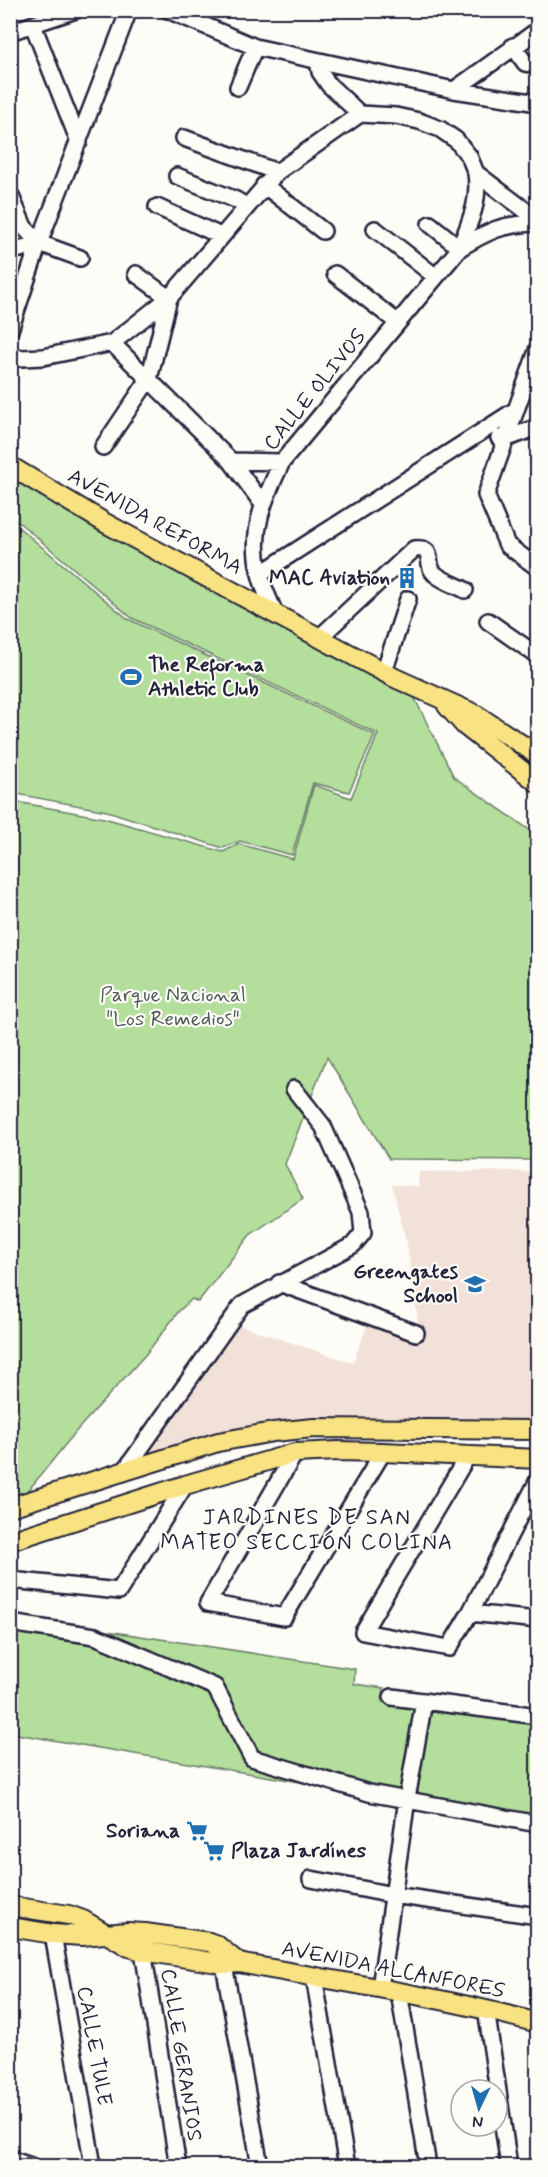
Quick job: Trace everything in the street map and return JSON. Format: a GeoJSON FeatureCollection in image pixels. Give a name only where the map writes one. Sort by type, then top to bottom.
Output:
{"type":"FeatureCollection","features":[{"type":"Feature","properties":{"kind":"main road","name":"AVENIDA REFORMA"},"geometry":{"type":"LineString","coordinates":[[10,466],[107,524],[320,638],[384,672],[476,714],[537,755]]}},
{"type":"Feature","properties":{"kind":"main road","name":"AVENIDA REFORMA"},"geometry":{"type":"LineString","coordinates":[[440,698],[465,726],[537,783]]}},
{"type":"Feature","properties":{"kind":"main road"},"geometry":{"type":"LineString","coordinates":[[10,1507],[218,1442],[273,1432],[314,1428],[537,1430]]}},
{"type":"Feature","properties":{"kind":"main road"},"geometry":{"type":"LineString","coordinates":[[10,1541],[185,1485],[295,1453],[383,1452],[537,1459]]}},
{"type":"Feature","properties":{"kind":"main road","name":"AVENIDA ALCANFORES"},"geometry":{"type":"LineString","coordinates":[[10,1906],[69,1915],[83,1920],[129,1947],[143,1951],[230,1959],[486,2009],[537,2023]]}},
{"type":"Feature","properties":{"kind":"main road","name":"AVENIDA ALCANFORES"},"geometry":{"type":"LineString","coordinates":[[10,1927],[82,1936],[104,1933],[145,1933],[217,1945],[230,1959]]}},
{"type":"Feature","properties":{"kind":"street"},"geometry":{"type":"LineString","coordinates":[[10,32],[76,10]]}},
{"type":"Feature","properties":{"kind":"street"},"geometry":{"type":"LineString","coordinates":[[10,330],[39,243],[129,10]]}},
{"type":"Feature","properties":{"kind":"street"},"geometry":{"type":"LineString","coordinates":[[168,10],[255,47],[454,90],[537,104]]}},
{"type":"Feature","properties":{"kind":"street"},"geometry":{"type":"LineString","coordinates":[[33,25],[79,142]]}},
{"type":"Feature","properties":{"kind":"street"},"geometry":{"type":"LineString","coordinates":[[454,90],[537,30]]}},
{"type":"Feature","properties":{"kind":"street"},"geometry":{"type":"LineString","coordinates":[[513,46],[525,63],[537,64]]}},
{"type":"Feature","properties":{"kind":"street"},"geometry":{"type":"LineString","coordinates":[[238,87],[255,47]]}},
{"type":"Feature","properties":{"kind":"street"},"geometry":{"type":"LineString","coordinates":[[318,61],[320,72],[329,85],[360,114]]}},
{"type":"Feature","properties":{"kind":"street"},"geometry":{"type":"LineString","coordinates":[[10,355],[21,358],[43,357],[112,343],[169,298],[277,172],[360,114],[396,116],[440,129],[456,140],[469,156],[476,172],[537,221]]}},
{"type":"Feature","properties":{"kind":"street"},"geometry":{"type":"LineString","coordinates":[[184,138],[277,172]]}},
{"type":"Feature","properties":{"kind":"street","name":"CALLE OLIVOS"},"geometry":{"type":"LineString","coordinates":[[275,614],[260,574],[257,542],[262,503],[282,462],[460,248],[477,202],[476,172]]}},
{"type":"Feature","properties":{"kind":"street"},"geometry":{"type":"LineString","coordinates":[[177,176],[246,206]]}},
{"type":"Feature","properties":{"kind":"street"},"geometry":{"type":"LineString","coordinates":[[264,185],[323,231]]}},
{"type":"Feature","properties":{"kind":"street"},"geometry":{"type":"LineString","coordinates":[[10,194],[24,227],[39,243],[80,258]]}},
{"type":"Feature","properties":{"kind":"street"},"geometry":{"type":"LineString","coordinates":[[157,207],[221,236]]}},
{"type":"Feature","properties":{"kind":"street","name":"CALLE OLIVOS"},"geometry":{"type":"LineString","coordinates":[[460,248],[500,226],[537,221]]}},
{"type":"Feature","properties":{"kind":"street"},"geometry":{"type":"LineString","coordinates":[[430,224],[460,248]]}},
{"type":"Feature","properties":{"kind":"street"},"geometry":{"type":"LineString","coordinates":[[375,229],[436,277]]}},
{"type":"Feature","properties":{"kind":"street"},"geometry":{"type":"LineString","coordinates":[[10,252],[39,243]]}},
{"type":"Feature","properties":{"kind":"street"},"geometry":{"type":"LineString","coordinates":[[136,274],[169,298]]}},
{"type":"Feature","properties":{"kind":"street"},"geometry":{"type":"LineString","coordinates":[[335,274],[397,322]]}},
{"type":"Feature","properties":{"kind":"street"},"geometry":{"type":"LineString","coordinates":[[103,447],[149,379],[169,298]]}},
{"type":"Feature","properties":{"kind":"street"},"geometry":{"type":"LineString","coordinates":[[112,343],[231,461],[262,503]]}},
{"type":"Feature","properties":{"kind":"street"},"geometry":{"type":"LineString","coordinates":[[537,348],[486,495],[507,545],[537,568]]}},
{"type":"Feature","properties":{"kind":"street"},"geometry":{"type":"LineString","coordinates":[[260,574],[514,411]]}},
{"type":"Feature","properties":{"kind":"street"},"geometry":{"type":"LineString","coordinates":[[479,434],[505,439],[537,427]]}},
{"type":"Feature","properties":{"kind":"street"},"geometry":{"type":"LineString","coordinates":[[231,461],[282,462]]}},
{"type":"Feature","properties":{"kind":"street"},"geometry":{"type":"LineString","coordinates":[[320,638],[414,549],[420,548],[426,551],[429,555],[430,569],[435,574],[465,590]]}},
{"type":"Feature","properties":{"kind":"street"},"geometry":{"type":"LineString","coordinates":[[384,672],[408,599]]}},
{"type":"Feature","properties":{"kind":"street"},"geometry":{"type":"LineString","coordinates":[[488,621],[537,656]]}},
{"type":"Feature","properties":{"kind":"street"},"geometry":{"type":"LineString","coordinates":[[123,1473],[242,1305],[353,1245],[363,1233],[361,1212],[323,1126],[294,1089]]}},
{"type":"Feature","properties":{"kind":"street"},"geometry":{"type":"LineString","coordinates":[[279,1283],[416,1334]]}},
{"type":"Feature","properties":{"kind":"street"},"geometry":{"type":"LineString","coordinates":[[295,1453],[208,1603],[284,1617],[383,1452]]}},
{"type":"Feature","properties":{"kind":"street"},"geometry":{"type":"LineString","coordinates":[[467,1457],[363,1632],[448,1648],[470,1613],[537,1480]]}},
{"type":"Feature","properties":{"kind":"street"},"geometry":{"type":"LineString","coordinates":[[10,1580],[119,1591],[185,1485]]}},
{"type":"Feature","properties":{"kind":"street"},"geometry":{"type":"LineString","coordinates":[[470,1613],[537,1620]]}},
{"type":"Feature","properties":{"kind":"street"},"geometry":{"type":"LineString","coordinates":[[10,1623],[95,1636],[215,1687],[252,1758],[369,1793],[537,1824]]}},
{"type":"Feature","properties":{"kind":"street"},"geometry":{"type":"LineString","coordinates":[[392,1697],[537,1716]]}},
{"type":"Feature","properties":{"kind":"street"},"geometry":{"type":"LineString","coordinates":[[380,1988],[407,1799],[424,1701]]}},
{"type":"Feature","properties":{"kind":"street"},"geometry":{"type":"LineString","coordinates":[[311,1879],[393,1895],[537,1916]]}},
{"type":"Feature","properties":{"kind":"street","name":"CALLE TULE"},"geometry":{"type":"LineString","coordinates":[[52,1934],[93,2166]]}},
{"type":"Feature","properties":{"kind":"street","name":"CALLE GERANIOS"},"geometry":{"type":"LineString","coordinates":[[143,1951],[178,2166]]}},
{"type":"Feature","properties":{"kind":"street"},"geometry":{"type":"LineString","coordinates":[[230,1959],[260,2166]]}},
{"type":"Feature","properties":{"kind":"street"},"geometry":{"type":"LineString","coordinates":[[314,1977],[347,2166]]}},
{"type":"Feature","properties":{"kind":"street"},"geometry":{"type":"LineString","coordinates":[[399,1992],[428,2166]]}},
{"type":"Feature","properties":{"kind":"street"},"geometry":{"type":"LineString","coordinates":[[486,2009],[509,2166]]}},
{"type":"Feature","properties":{"kind":"street"},"geometry":{"type":"LineString","coordinates":[[10,2160],[31,2166]]}},
{"type":"Feature","properties":{"kind":"shaded area","name":"Greengates School"},"geometry":{"type":"Polygon","coordinates":[[[517,1171],[537,1173],[538,1370],[534,1427],[350,1420],[152,1458],[145,1449],[235,1324],[353,1363],[367,1326],[421,1344],[407,1244],[392,1185],[418,1186],[419,1172],[517,1171]]]}},
{"type":"Feature","properties":{"kind":"green space","name":"Parque Nacional \"Los Remedios\""},"geometry":{"type":"Polygon","coordinates":[[[10,475],[412,693],[454,777],[538,836],[537,1160],[389,1159],[327,1057],[285,1164],[303,1199],[250,1235],[198,1302],[192,1299],[179,1311],[146,1354],[78,1429],[27,1492],[11,1501],[11,801],[104,818],[223,852],[239,844],[293,859],[314,785],[351,798],[378,734],[132,618],[11,518],[10,475]]]}},
{"type":"Feature","properties":{"kind":"green space","name":"The Reforma Athletic Club"},"geometry":{"type":"Polygon","coordinates":[[[11,521],[128,619],[375,735],[349,792],[313,783],[292,855],[240,841],[223,848],[107,811],[11,793],[11,521]]]}},
{"type":"Feature","properties":{"kind":"green space"},"geometry":{"type":"Polygon","coordinates":[[[10,1616],[355,1669],[354,1684],[384,1688],[382,1702],[537,1725],[537,1822],[11,1733],[10,1616]]]}},
{"type":"Feature","properties":{"kind":"place","name":"MAC Aviation"},"geometry":{"type":"Point","coordinates":[407,578]}},
{"type":"Feature","properties":{"kind":"place","name":"The Reforma Athletic Club"},"geometry":{"type":"Point","coordinates":[131,677]}},
{"type":"Feature","properties":{"kind":"place","name":"Greengates School"},"geometry":{"type":"Point","coordinates":[475,1284]}},
{"type":"Feature","properties":{"kind":"place","name":"Soriana"},"geometry":{"type":"Point","coordinates":[197,1831]}},
{"type":"Feature","properties":{"kind":"place","name":"Plaza Jardínes"},"geometry":{"type":"Point","coordinates":[214,1851]}},
{"type":"Feature","properties":{"kind":"district","name":"JARDINES DE SAN MATEO SECCIÓN COLINA"},"geometry":{"type":"Point","coordinates":[307,1530]}}]}
